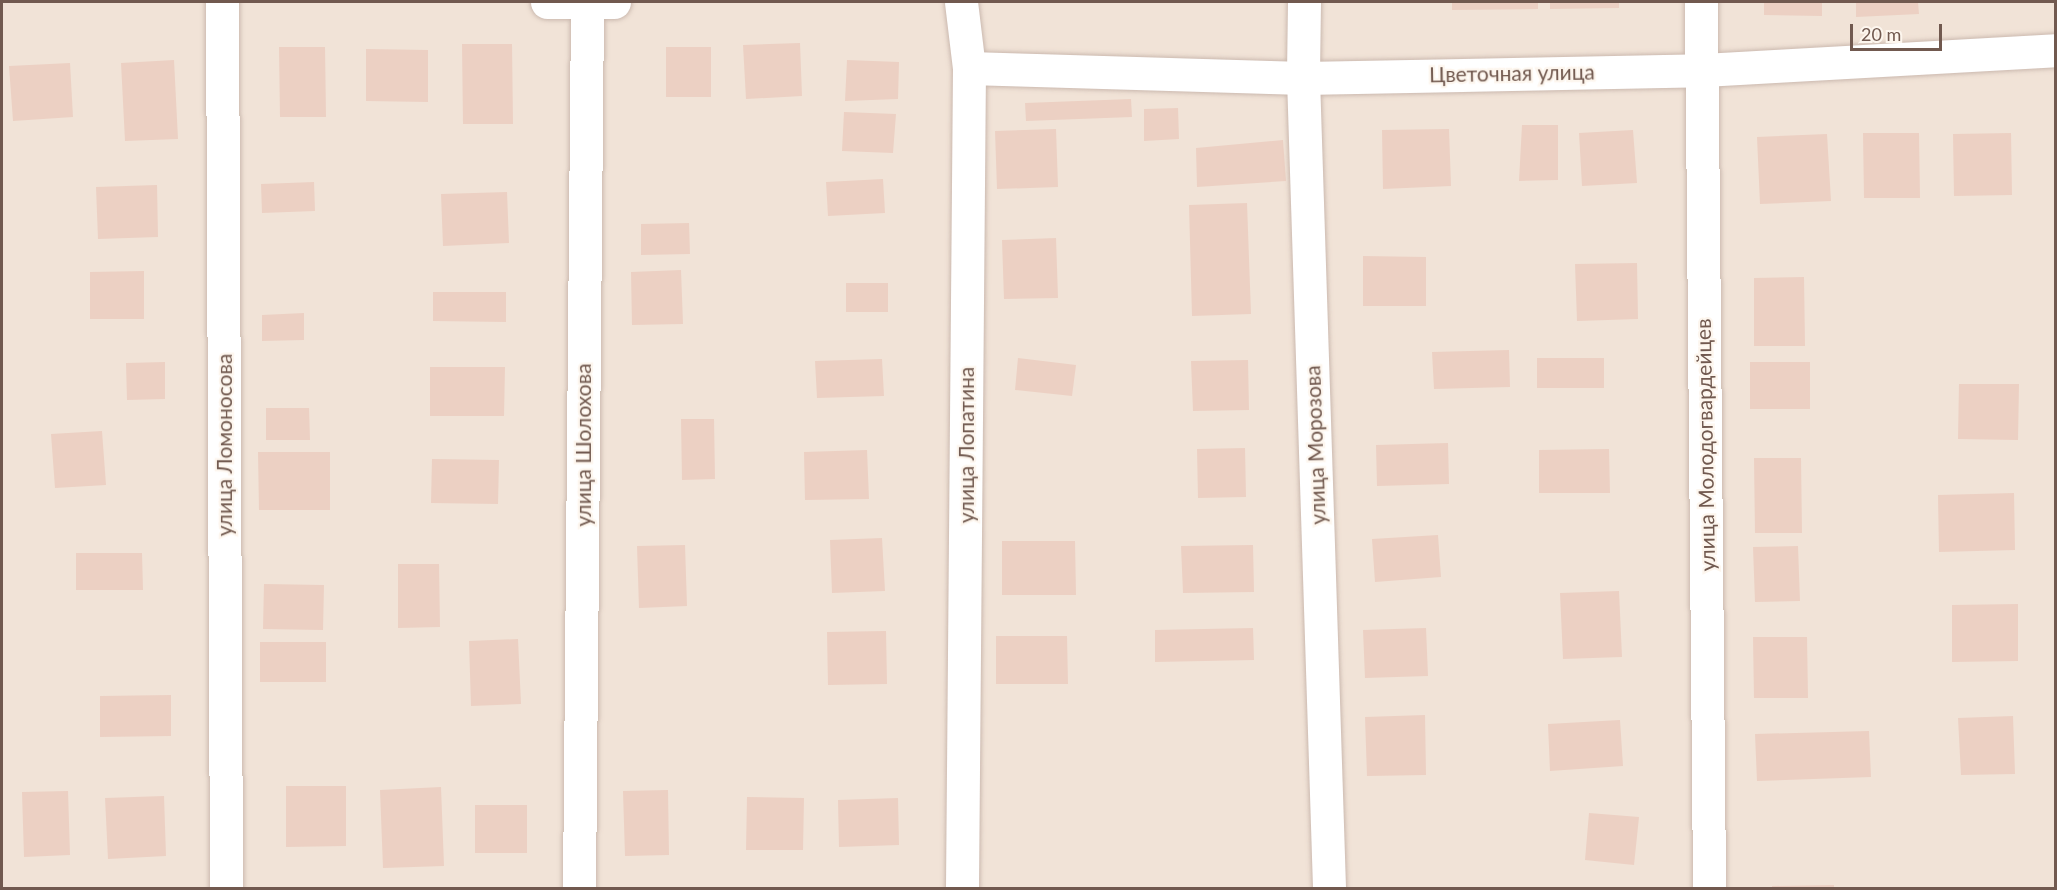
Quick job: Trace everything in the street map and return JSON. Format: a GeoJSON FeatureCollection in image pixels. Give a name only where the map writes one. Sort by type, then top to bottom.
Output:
{"type":"FeatureCollection","features":[{"type":"Feature","properties":{"kind":"street","name":"улица Ломоносова"},"geometry":{"type":"LineString","coordinates":[[222,2],[226,888]]}},
{"type":"Feature","properties":{"kind":"street"},"geometry":{"type":"LineString","coordinates":[[547,2],[596,2]]}},
{"type":"Feature","properties":{"kind":"street","name":"улица Шолохова"},"geometry":{"type":"LineString","coordinates":[[579,888],[596,2]]}},
{"type":"Feature","properties":{"kind":"street","name":"улица Лопатина"},"geometry":{"type":"LineString","coordinates":[[961,2],[969,69],[962,888]]}},
{"type":"Feature","properties":{"kind":"street","name":"улица Морозова"},"geometry":{"type":"LineString","coordinates":[[1304,2],[1303,78],[1329,888]]}},
{"type":"Feature","properties":{"kind":"street","name":"улица Молодогвардейцев"},"geometry":{"type":"LineString","coordinates":[[1701,2],[1709,888]]}},
{"type":"Feature","properties":{"kind":"street","name":"Цветочная улица"},"geometry":{"type":"LineString","coordinates":[[969,69],[1303,78],[1702,70],[2055,50]]}},
{"type":"Feature","properties":{"kind":"shaded area"},"geometry":{"type":"Polygon","coordinates":[[[2,2],[2055,2],[2055,888],[2,888],[2,2]]]}},
{"type":"Feature","properties":{"kind":"building"},"geometry":{"type":"Polygon","coordinates":[[[1452,2],[1538,2],[1538,9],[1452,10],[1452,2]]]}},
{"type":"Feature","properties":{"kind":"building"},"geometry":{"type":"Polygon","coordinates":[[[1550,2],[1619,2],[1619,8],[1550,9],[1550,2]]]}},
{"type":"Feature","properties":{"kind":"building"},"geometry":{"type":"Polygon","coordinates":[[[1764,2],[1822,2],[1822,16],[1764,15],[1764,2]]]}},
{"type":"Feature","properties":{"kind":"building"},"geometry":{"type":"Polygon","coordinates":[[[1856,2],[1918,2],[1919,14],[1856,17],[1856,2]]]}},
{"type":"Feature","properties":{"kind":"building"},"geometry":{"type":"Polygon","coordinates":[[[800,43],[802,96],[746,99],[743,45],[800,43]]]}},
{"type":"Feature","properties":{"kind":"building"},"geometry":{"type":"Polygon","coordinates":[[[462,44],[512,44],[513,124],[463,124],[462,44]]]}},
{"type":"Feature","properties":{"kind":"building"},"geometry":{"type":"Polygon","coordinates":[[[279,47],[325,47],[326,117],[280,117],[279,47]]]}},
{"type":"Feature","properties":{"kind":"building"},"geometry":{"type":"Polygon","coordinates":[[[666,47],[711,47],[711,97],[666,97],[666,47]]]}},
{"type":"Feature","properties":{"kind":"building"},"geometry":{"type":"Polygon","coordinates":[[[366,49],[428,50],[428,102],[366,101],[366,49]]]}},
{"type":"Feature","properties":{"kind":"building"},"geometry":{"type":"Polygon","coordinates":[[[174,60],[178,139],[125,141],[121,63],[174,60]]]}},
{"type":"Feature","properties":{"kind":"building"},"geometry":{"type":"Polygon","coordinates":[[[847,60],[899,62],[898,99],[845,101],[847,60]]]}},
{"type":"Feature","properties":{"kind":"building"},"geometry":{"type":"Polygon","coordinates":[[[70,63],[73,117],[13,121],[9,66],[70,63]]]}},
{"type":"Feature","properties":{"kind":"building"},"geometry":{"type":"Polygon","coordinates":[[[1131,99],[1132,117],[1026,121],[1025,103],[1131,99]]]}},
{"type":"Feature","properties":{"kind":"building"},"geometry":{"type":"Polygon","coordinates":[[[1178,108],[1179,139],[1144,141],[1144,109],[1178,108]]]}},
{"type":"Feature","properties":{"kind":"building"},"geometry":{"type":"Polygon","coordinates":[[[844,112],[896,114],[893,153],[842,151],[844,112]]]}},
{"type":"Feature","properties":{"kind":"building"},"geometry":{"type":"Polygon","coordinates":[[[1522,125],[1558,125],[1558,180],[1519,181],[1522,125]]]}},
{"type":"Feature","properties":{"kind":"building"},"geometry":{"type":"Polygon","coordinates":[[[1056,129],[1058,187],[997,189],[995,131],[1056,129]]]}},
{"type":"Feature","properties":{"kind":"building"},"geometry":{"type":"Polygon","coordinates":[[[1449,129],[1451,186],[1383,189],[1382,130],[1449,129]]]}},
{"type":"Feature","properties":{"kind":"building"},"geometry":{"type":"Polygon","coordinates":[[[1633,130],[1637,183],[1582,186],[1579,133],[1633,130]]]}},
{"type":"Feature","properties":{"kind":"building"},"geometry":{"type":"Polygon","coordinates":[[[1863,133],[1919,133],[1920,198],[1864,198],[1863,133]]]}},
{"type":"Feature","properties":{"kind":"building"},"geometry":{"type":"Polygon","coordinates":[[[2011,133],[2012,195],[1954,196],[1953,134],[2011,133]]]}},
{"type":"Feature","properties":{"kind":"building"},"geometry":{"type":"Polygon","coordinates":[[[1827,134],[1831,201],[1760,204],[1757,137],[1827,134]]]}},
{"type":"Feature","properties":{"kind":"building"},"geometry":{"type":"Polygon","coordinates":[[[1283,140],[1286,181],[1197,187],[1196,148],[1283,140]]]}},
{"type":"Feature","properties":{"kind":"building"},"geometry":{"type":"Polygon","coordinates":[[[883,179],[885,213],[828,216],[826,182],[883,179]]]}},
{"type":"Feature","properties":{"kind":"building"},"geometry":{"type":"Polygon","coordinates":[[[314,182],[315,211],[262,213],[261,184],[314,182]]]}},
{"type":"Feature","properties":{"kind":"building"},"geometry":{"type":"Polygon","coordinates":[[[157,185],[158,237],[98,239],[96,187],[157,185]]]}},
{"type":"Feature","properties":{"kind":"building"},"geometry":{"type":"Polygon","coordinates":[[[507,192],[509,243],[443,246],[441,194],[507,192]]]}},
{"type":"Feature","properties":{"kind":"building"},"geometry":{"type":"Polygon","coordinates":[[[1247,203],[1251,314],[1192,316],[1189,205],[1247,203]]]}},
{"type":"Feature","properties":{"kind":"building"},"geometry":{"type":"Polygon","coordinates":[[[689,223],[690,254],[641,255],[641,224],[689,223]]]}},
{"type":"Feature","properties":{"kind":"building"},"geometry":{"type":"Polygon","coordinates":[[[1056,238],[1058,298],[1004,299],[1002,240],[1056,238]]]}},
{"type":"Feature","properties":{"kind":"building"},"geometry":{"type":"Polygon","coordinates":[[[1363,256],[1426,257],[1426,306],[1363,306],[1363,256]]]}},
{"type":"Feature","properties":{"kind":"building"},"geometry":{"type":"Polygon","coordinates":[[[1637,263],[1638,319],[1577,321],[1575,264],[1637,263]]]}},
{"type":"Feature","properties":{"kind":"building"},"geometry":{"type":"Polygon","coordinates":[[[681,270],[683,324],[632,325],[631,272],[681,270]]]}},
{"type":"Feature","properties":{"kind":"building"},"geometry":{"type":"Polygon","coordinates":[[[144,271],[144,319],[90,319],[90,272],[144,271]]]}},
{"type":"Feature","properties":{"kind":"building"},"geometry":{"type":"Polygon","coordinates":[[[1804,277],[1805,346],[1754,346],[1754,278],[1804,277]]]}},
{"type":"Feature","properties":{"kind":"building"},"geometry":{"type":"Polygon","coordinates":[[[846,283],[888,283],[888,312],[846,312],[846,283]]]}},
{"type":"Feature","properties":{"kind":"building"},"geometry":{"type":"Polygon","coordinates":[[[433,292],[506,292],[506,322],[433,321],[433,292]]]}},
{"type":"Feature","properties":{"kind":"building"},"geometry":{"type":"Polygon","coordinates":[[[304,313],[304,340],[262,341],[262,315],[304,313]]]}},
{"type":"Feature","properties":{"kind":"building"},"geometry":{"type":"Polygon","coordinates":[[[1509,350],[1510,387],[1434,389],[1432,352],[1509,350]]]}},
{"type":"Feature","properties":{"kind":"building"},"geometry":{"type":"Polygon","coordinates":[[[1018,358],[1076,365],[1072,396],[1015,390],[1018,358]]]}},
{"type":"Feature","properties":{"kind":"building"},"geometry":{"type":"Polygon","coordinates":[[[1537,358],[1604,358],[1604,388],[1537,388],[1537,358]]]}},
{"type":"Feature","properties":{"kind":"building"},"geometry":{"type":"Polygon","coordinates":[[[882,359],[884,396],[817,398],[815,361],[882,359]]]}},
{"type":"Feature","properties":{"kind":"building"},"geometry":{"type":"Polygon","coordinates":[[[1248,360],[1249,410],[1193,411],[1191,361],[1248,360]]]}},
{"type":"Feature","properties":{"kind":"building"},"geometry":{"type":"Polygon","coordinates":[[[165,362],[165,399],[127,400],[126,363],[165,362]]]}},
{"type":"Feature","properties":{"kind":"building"},"geometry":{"type":"Polygon","coordinates":[[[1750,362],[1810,362],[1810,409],[1750,409],[1750,362]]]}},
{"type":"Feature","properties":{"kind":"building"},"geometry":{"type":"Polygon","coordinates":[[[430,367],[505,367],[504,416],[430,416],[430,367]]]}},
{"type":"Feature","properties":{"kind":"building"},"geometry":{"type":"Polygon","coordinates":[[[1959,384],[2019,384],[2018,440],[1958,439],[1959,384]]]}},
{"type":"Feature","properties":{"kind":"building"},"geometry":{"type":"Polygon","coordinates":[[[266,408],[309,408],[310,440],[266,440],[266,408]]]}},
{"type":"Feature","properties":{"kind":"building"},"geometry":{"type":"Polygon","coordinates":[[[681,419],[714,419],[715,479],[682,480],[681,419]]]}},
{"type":"Feature","properties":{"kind":"building"},"geometry":{"type":"Polygon","coordinates":[[[102,431],[106,485],[55,488],[51,434],[102,431]]]}},
{"type":"Feature","properties":{"kind":"building"},"geometry":{"type":"Polygon","coordinates":[[[1448,443],[1449,484],[1377,486],[1376,445],[1448,443]]]}},
{"type":"Feature","properties":{"kind":"building"},"geometry":{"type":"Polygon","coordinates":[[[1245,448],[1246,497],[1198,498],[1197,449],[1245,448]]]}},
{"type":"Feature","properties":{"kind":"building"},"geometry":{"type":"Polygon","coordinates":[[[1609,449],[1610,493],[1539,493],[1539,450],[1609,449]]]}},
{"type":"Feature","properties":{"kind":"building"},"geometry":{"type":"Polygon","coordinates":[[[867,450],[869,499],[805,500],[804,452],[867,450]]]}},
{"type":"Feature","properties":{"kind":"building"},"geometry":{"type":"Polygon","coordinates":[[[258,452],[330,452],[330,510],[259,510],[258,452]]]}},
{"type":"Feature","properties":{"kind":"building"},"geometry":{"type":"Polygon","coordinates":[[[1754,458],[1801,458],[1802,533],[1755,533],[1754,458]]]}},
{"type":"Feature","properties":{"kind":"building"},"geometry":{"type":"Polygon","coordinates":[[[432,459],[499,460],[498,504],[431,503],[432,459]]]}},
{"type":"Feature","properties":{"kind":"building"},"geometry":{"type":"Polygon","coordinates":[[[2014,493],[2015,550],[1939,552],[1938,495],[2014,493]]]}},
{"type":"Feature","properties":{"kind":"building"},"geometry":{"type":"Polygon","coordinates":[[[1438,535],[1441,577],[1375,582],[1372,539],[1438,535]]]}},
{"type":"Feature","properties":{"kind":"building"},"geometry":{"type":"Polygon","coordinates":[[[882,538],[885,591],[832,593],[830,540],[882,538]]]}},
{"type":"Feature","properties":{"kind":"building"},"geometry":{"type":"Polygon","coordinates":[[[1002,541],[1075,541],[1076,595],[1002,595],[1002,541]]]}},
{"type":"Feature","properties":{"kind":"building"},"geometry":{"type":"Polygon","coordinates":[[[685,545],[687,606],[639,608],[637,546],[685,545]]]}},
{"type":"Feature","properties":{"kind":"building"},"geometry":{"type":"Polygon","coordinates":[[[1253,545],[1254,592],[1183,593],[1181,546],[1253,545]]]}},
{"type":"Feature","properties":{"kind":"building"},"geometry":{"type":"Polygon","coordinates":[[[1798,546],[1800,601],[1755,602],[1753,547],[1798,546]]]}},
{"type":"Feature","properties":{"kind":"building"},"geometry":{"type":"Polygon","coordinates":[[[76,553],[142,553],[143,590],[76,590],[76,553]]]}},
{"type":"Feature","properties":{"kind":"building"},"geometry":{"type":"Polygon","coordinates":[[[398,564],[439,564],[440,627],[398,628],[398,564]]]}},
{"type":"Feature","properties":{"kind":"building"},"geometry":{"type":"Polygon","coordinates":[[[264,584],[324,585],[323,630],[263,629],[264,584]]]}},
{"type":"Feature","properties":{"kind":"building"},"geometry":{"type":"Polygon","coordinates":[[[1619,591],[1622,657],[1563,659],[1560,593],[1619,591]]]}},
{"type":"Feature","properties":{"kind":"building"},"geometry":{"type":"Polygon","coordinates":[[[2018,604],[2018,661],[1952,662],[1952,605],[2018,604]]]}},
{"type":"Feature","properties":{"kind":"building"},"geometry":{"type":"Polygon","coordinates":[[[1253,628],[1254,660],[1155,662],[1155,630],[1253,628]]]}},
{"type":"Feature","properties":{"kind":"building"},"geometry":{"type":"Polygon","coordinates":[[[1426,628],[1428,676],[1365,678],[1363,630],[1426,628]]]}},
{"type":"Feature","properties":{"kind":"building"},"geometry":{"type":"Polygon","coordinates":[[[886,631],[887,684],[828,685],[827,632],[886,631]]]}},
{"type":"Feature","properties":{"kind":"building"},"geometry":{"type":"Polygon","coordinates":[[[996,636],[1067,636],[1068,684],[996,684],[996,636]]]}},
{"type":"Feature","properties":{"kind":"building"},"geometry":{"type":"Polygon","coordinates":[[[1753,637],[1807,637],[1808,698],[1754,698],[1753,637]]]}},
{"type":"Feature","properties":{"kind":"building"},"geometry":{"type":"Polygon","coordinates":[[[518,639],[521,704],[471,706],[469,641],[518,639]]]}},
{"type":"Feature","properties":{"kind":"building"},"geometry":{"type":"Polygon","coordinates":[[[260,642],[326,642],[326,682],[260,682],[260,642]]]}},
{"type":"Feature","properties":{"kind":"building"},"geometry":{"type":"Polygon","coordinates":[[[171,695],[171,736],[100,737],[100,696],[171,695]]]}},
{"type":"Feature","properties":{"kind":"building"},"geometry":{"type":"Polygon","coordinates":[[[1425,715],[1426,775],[1367,776],[1365,717],[1425,715]]]}},
{"type":"Feature","properties":{"kind":"building"},"geometry":{"type":"Polygon","coordinates":[[[2013,716],[2015,774],[1961,775],[1958,718],[2013,716]]]}},
{"type":"Feature","properties":{"kind":"building"},"geometry":{"type":"Polygon","coordinates":[[[1620,720],[1623,766],[1550,771],[1548,724],[1620,720]]]}},
{"type":"Feature","properties":{"kind":"building"},"geometry":{"type":"Polygon","coordinates":[[[1869,731],[1871,777],[1757,781],[1755,734],[1869,731]]]}},
{"type":"Feature","properties":{"kind":"building"},"geometry":{"type":"Polygon","coordinates":[[[286,786],[346,786],[346,846],[286,847],[286,786]]]}},
{"type":"Feature","properties":{"kind":"building"},"geometry":{"type":"Polygon","coordinates":[[[441,787],[444,866],[383,868],[380,790],[441,787]]]}},
{"type":"Feature","properties":{"kind":"building"},"geometry":{"type":"Polygon","coordinates":[[[668,790],[669,855],[625,856],[623,791],[668,790]]]}},
{"type":"Feature","properties":{"kind":"building"},"geometry":{"type":"Polygon","coordinates":[[[68,791],[70,855],[24,857],[22,792],[68,791]]]}},
{"type":"Feature","properties":{"kind":"building"},"geometry":{"type":"Polygon","coordinates":[[[164,796],[166,856],[108,859],[105,798],[164,796]]]}},
{"type":"Feature","properties":{"kind":"building"},"geometry":{"type":"Polygon","coordinates":[[[747,797],[804,798],[803,850],[746,850],[747,797]]]}},
{"type":"Feature","properties":{"kind":"building"},"geometry":{"type":"Polygon","coordinates":[[[898,798],[899,845],[839,847],[838,800],[898,798]]]}},
{"type":"Feature","properties":{"kind":"building"},"geometry":{"type":"Polygon","coordinates":[[[475,805],[527,805],[527,853],[475,853],[475,805]]]}},
{"type":"Feature","properties":{"kind":"building"},"geometry":{"type":"Polygon","coordinates":[[[1589,813],[1639,817],[1634,865],[1585,860],[1589,813]]]}},
{"type":"Feature","properties":{"kind":"building"},"geometry":{"type":"Polygon","coordinates":[[[1834,885],[1834,888],[1772,888],[1772,886],[1834,885]]]}}]}
